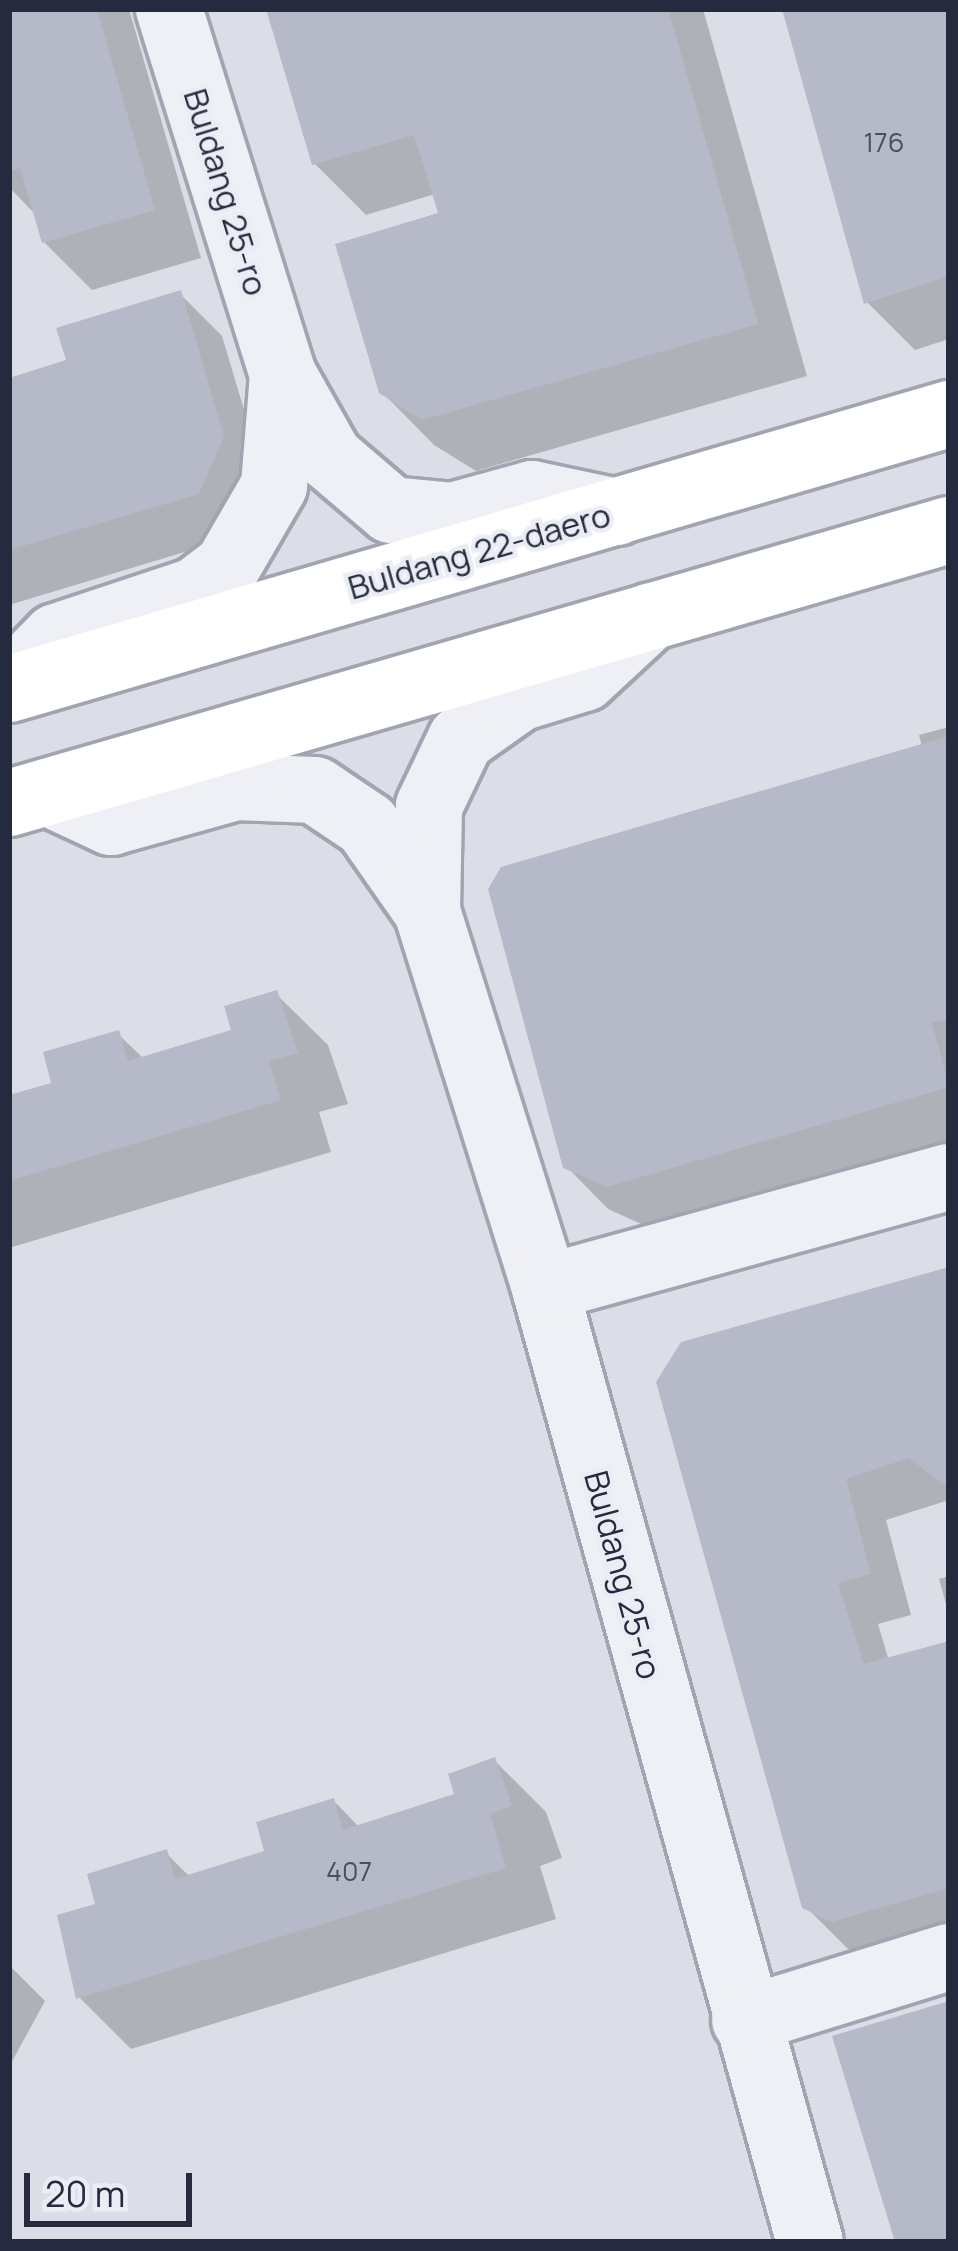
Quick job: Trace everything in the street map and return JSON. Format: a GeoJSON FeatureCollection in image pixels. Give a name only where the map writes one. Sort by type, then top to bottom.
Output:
{"type":"FeatureCollection","features":[{"type":"Feature","properties":{"kind":"main road","name":"Buldang 22-daero"},"geometry":{"type":"LineString","coordinates":[[9,687],[949,414]]}},
{"type":"Feature","properties":{"kind":"main road"},"geometry":{"type":"LineString","coordinates":[[28,797],[949,530]]}},
{"type":"Feature","properties":{"kind":"street","name":"Buldang 25-ro"},"geometry":{"type":"LineString","coordinates":[[169,9],[283,375]]}},
{"type":"Feature","properties":{"kind":"street"},"geometry":{"type":"LineString","coordinates":[[283,375],[330,458],[391,510],[452,516],[532,494],[617,512]]}},
{"type":"Feature","properties":{"kind":"street"},"geometry":{"type":"LineString","coordinates":[[9,687],[56,637],[194,591],[227,566],[274,486],[283,375]]}},
{"type":"Feature","properties":{"kind":"street"},"geometry":{"type":"LineString","coordinates":[[427,911],[429,806],[461,739],[519,698],[584,678],[651,616]]}},
{"type":"Feature","properties":{"kind":"street"},"geometry":{"type":"LineString","coordinates":[[28,797],[110,822],[236,787],[315,790],[367,825],[427,911]]}},
{"type":"Feature","properties":{"kind":"street","name":"Buldang 25-ro"},"geometry":{"type":"LineString","coordinates":[[427,911],[545,1288],[810,2242]]}},
{"type":"Feature","properties":{"kind":"street"},"geometry":{"type":"LineString","coordinates":[[545,1288],[949,1177]]}},
{"type":"Feature","properties":{"kind":"street"},"geometry":{"type":"LineString","coordinates":[[745,2020],[949,1957]]}},
{"type":"Feature","properties":{"kind":"building"},"geometry":{"type":"Polygon","coordinates":[[[9,9],[97,9],[155,210],[42,243],[20,168],[9,171],[9,9]]]}},
{"type":"Feature","properties":{"kind":"building"},"geometry":{"type":"Polygon","coordinates":[[[266,9],[668,9],[758,324],[422,420],[379,393],[335,244],[438,213],[414,135],[312,165],[266,9]]]}},
{"type":"Feature","properties":{"kind":"building"},"geometry":{"type":"Polygon","coordinates":[[[782,9],[949,9],[949,276],[864,304],[782,9]]]}},
{"type":"Feature","properties":{"kind":"building"},"geometry":{"type":"Polygon","coordinates":[[[181,290],[224,436],[199,494],[9,550],[9,378],[66,360],[56,328],[181,290]]]}},
{"type":"Feature","properties":{"kind":"building"},"geometry":{"type":"Polygon","coordinates":[[[949,736],[949,1020],[932,1022],[949,1087],[607,1187],[563,1168],[488,889],[501,867],[949,736]]]}},
{"type":"Feature","properties":{"kind":"building"},"geometry":{"type":"Polygon","coordinates":[[[277,990],[298,1053],[269,1061],[281,1100],[9,1181],[9,1095],[51,1083],[43,1052],[119,1030],[128,1061],[231,1030],[224,1006],[277,990]]]}},
{"type":"Feature","properties":{"kind":"building"},"geometry":{"type":"Polygon","coordinates":[[[949,1267],[949,1489],[909,1458],[846,1479],[871,1574],[838,1583],[864,1664],[949,1641],[949,1888],[831,1922],[802,1908],[656,1382],[681,1342],[949,1267]]]}},
{"type":"Feature","properties":{"kind":"building"},"geometry":{"type":"Polygon","coordinates":[[[495,1757],[512,1806],[490,1814],[506,1868],[76,1999],[57,1915],[95,1904],[87,1874],[167,1849],[175,1879],[264,1851],[256,1822],[334,1798],[343,1830],[454,1794],[448,1774],[495,1757]]]}},
{"type":"Feature","properties":{"kind":"building"},"geometry":{"type":"Polygon","coordinates":[[[949,2001],[949,2242],[895,2242],[832,2036],[949,2001]]]}}]}
